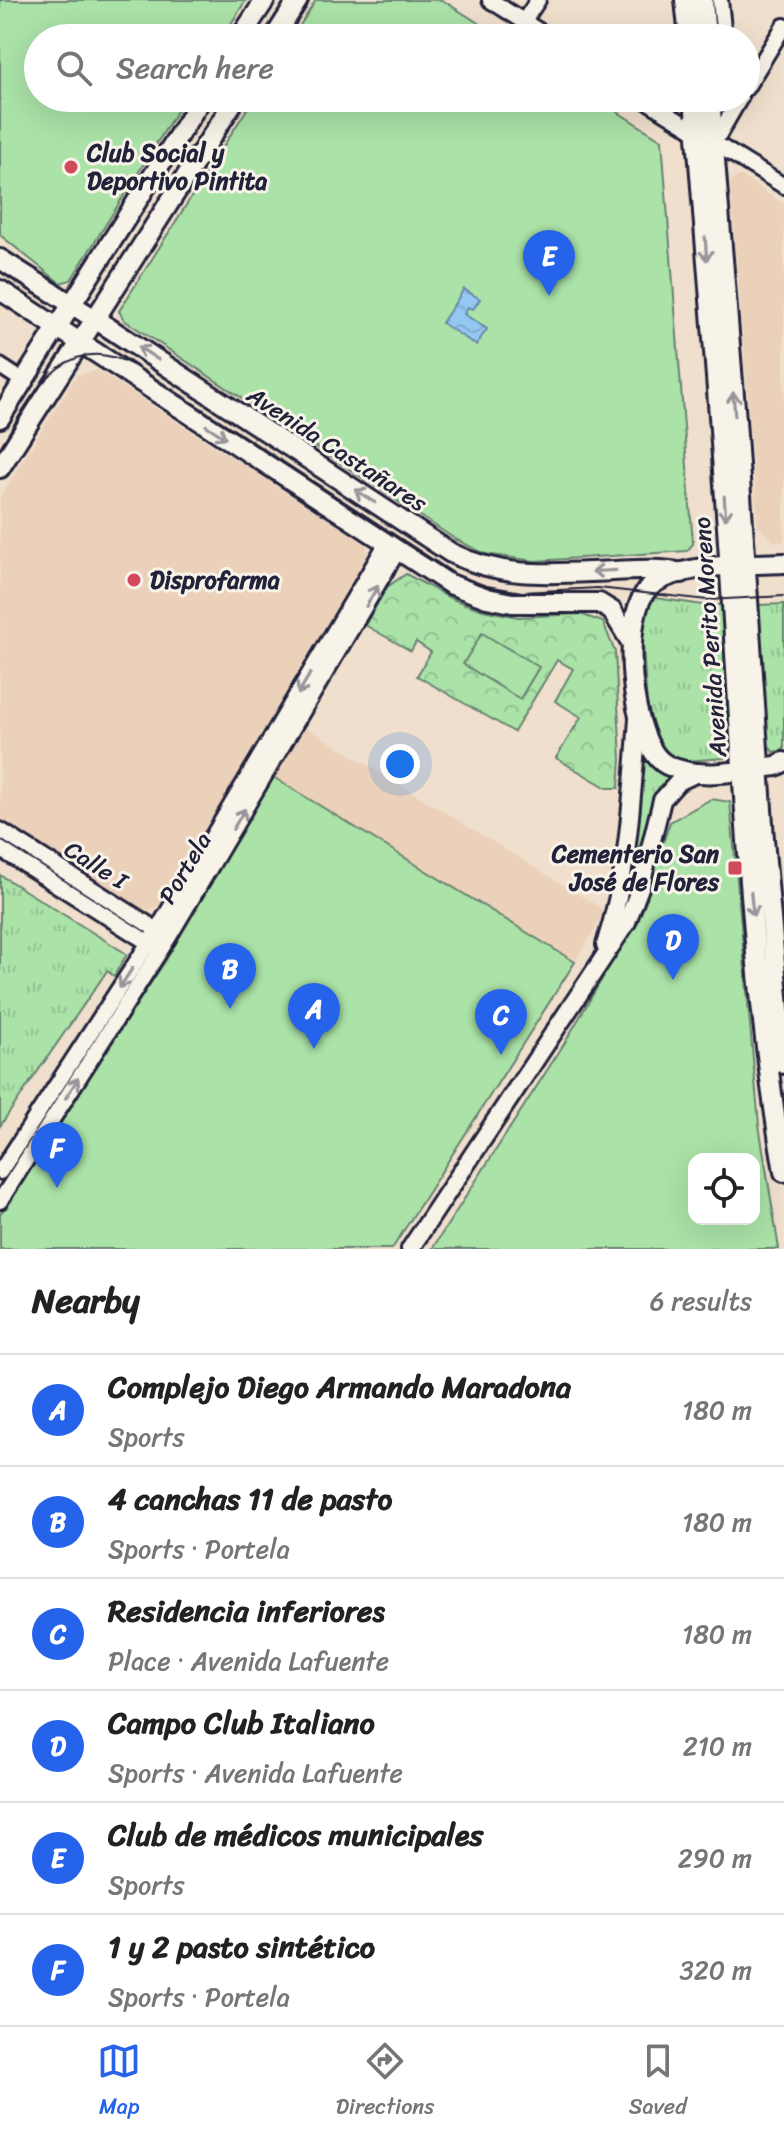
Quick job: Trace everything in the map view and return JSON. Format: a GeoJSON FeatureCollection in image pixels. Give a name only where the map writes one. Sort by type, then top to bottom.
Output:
{"type":"FeatureCollection","features":[{"type":"Feature","properties":{"kind":"main road"},"geometry":{"type":"LineString","coordinates":[[249,24],[265,0]]}},
{"type":"Feature","properties":{"kind":"main road"},"geometry":{"type":"LineString","coordinates":[[283,24],[298,0]]}},
{"type":"Feature","properties":{"kind":"main road"},"geometry":{"type":"LineString","coordinates":[[685,0],[688,24]]}},
{"type":"Feature","properties":{"kind":"main road"},"geometry":{"type":"LineString","coordinates":[[703,0],[705,24]]}},
{"type":"Feature","properties":{"kind":"main road"},"geometry":{"type":"LineString","coordinates":[[0,418],[193,112]]}},
{"type":"Feature","properties":{"kind":"main road"},"geometry":{"type":"LineString","coordinates":[[0,468],[227,112]]}},
{"type":"Feature","properties":{"kind":"main road","name":"Avenida Perito Moreno"},"geometry":{"type":"LineString","coordinates":[[698,112],[706,138]]}},
{"type":"Feature","properties":{"kind":"main road","name":"Avenida Perito Moreno"},"geometry":{"type":"LineString","coordinates":[[709,112],[706,138],[738,566],[769,767],[784,1064]]}},
{"type":"Feature","properties":{"kind":"main road","name":"Avenida Castañares"},"geometry":{"type":"LineString","coordinates":[[0,259],[451,553],[468,561],[510,573],[654,569],[682,573]]}},
{"type":"Feature","properties":{"kind":"main road"},"geometry":{"type":"LineString","coordinates":[[0,290],[450,584],[487,598],[512,603],[599,603],[612,611],[631,642]]}},
{"type":"Feature","properties":{"kind":"main road"},"geometry":{"type":"LineString","coordinates":[[769,767],[695,774],[664,764],[656,758],[644,740],[638,719],[631,642],[637,602],[657,581],[682,573],[784,563]]}},
{"type":"Feature","properties":{"kind":"main road","name":"Avenida Perito Moreno"},"geometry":{"type":"LineString","coordinates":[[769,767],[749,866],[765,1029],[784,1172]]}},
{"type":"Feature","properties":{"kind":"street"},"geometry":{"type":"LineString","coordinates":[[490,0],[529,24]]}},
{"type":"Feature","properties":{"kind":"street"},"geometry":{"type":"LineString","coordinates":[[524,21],[538,0]]}},
{"type":"Feature","properties":{"kind":"street"},"geometry":{"type":"LineString","coordinates":[[720,0],[723,24]]}},
{"type":"Feature","properties":{"kind":"street"},"geometry":{"type":"LineString","coordinates":[[760,66],[784,26]]}},
{"type":"Feature","properties":{"kind":"street"},"geometry":{"type":"LineString","coordinates":[[664,112],[784,186]]}},
{"type":"Feature","properties":{"kind":"street"},"geometry":{"type":"LineString","coordinates":[[706,138],[731,114]]}},
{"type":"Feature","properties":{"kind":"street"},"geometry":{"type":"LineString","coordinates":[[0,366],[23,381]]}},
{"type":"Feature","properties":{"kind":"street","name":"Portela"},"geometry":{"type":"LineString","coordinates":[[0,1201],[392,548]]}},
{"type":"Feature","properties":{"kind":"street"},"geometry":{"type":"LineString","coordinates":[[600,961],[623,869],[638,719]]}},
{"type":"Feature","properties":{"kind":"street"},"geometry":{"type":"LineString","coordinates":[[410,1249],[618,937],[635,904],[662,800],[678,782],[695,774]]}},
{"type":"Feature","properties":{"kind":"street","name":"Calle I"},"geometry":{"type":"LineString","coordinates":[[0,830],[159,940]]}},
{"type":"Feature","properties":{"kind":"street","name":"Calle I"},"geometry":{"type":"LineString","coordinates":[[0,849],[159,940]]}},
{"type":"Feature","properties":{"kind":"street","name":"Portela"},"geometry":{"type":"LineString","coordinates":[[0,1172],[159,940]]}},
{"type":"Feature","properties":{"kind":"shaded area"},"geometry":{"type":"Polygon","coordinates":[[[740,175],[784,204],[784,541],[774,542],[758,526],[730,182],[740,175]]]}},
{"type":"Feature","properties":{"kind":"shaded area"},"geometry":{"type":"Polygon","coordinates":[[[97,370],[366,544],[368,554],[160,906],[144,911],[0,821],[0,496],[77,375],[97,370]]]}},
{"type":"Feature","properties":{"kind":"shaded area"},"geometry":{"type":"Polygon","coordinates":[[[304,726],[606,911],[575,962],[273,777],[304,726]]]}},
{"type":"Feature","properties":{"kind":"green space","name":"Club Social y Deportivo Pintita"},"geometry":{"type":"Polygon","coordinates":[[[0,0],[246,0],[231,24],[24,24],[24,112],[176,112],[71,280],[60,283],[0,235],[0,0]]]}},
{"type":"Feature","properties":{"kind":"green space"},"geometry":{"type":"Polygon","coordinates":[[[316,0],[442,0],[480,24],[301,24],[316,0]]]}},
{"type":"Feature","properties":{"kind":"green space"},"geometry":{"type":"Polygon","coordinates":[[[245,112],[617,112],[662,140],[693,544],[687,551],[535,561],[485,554],[455,539],[124,320],[119,311],[245,112]]]}},
{"type":"Feature","properties":{"kind":"green space"},"geometry":{"type":"Polygon","coordinates":[[[406,574],[452,599],[483,610],[518,617],[580,614],[603,622],[615,652],[621,759],[619,788],[607,788],[556,758],[581,717],[555,701],[573,669],[557,660],[514,732],[417,676],[431,652],[416,642],[411,651],[365,625],[387,587],[406,574]]]}},
{"type":"Feature","properties":{"kind":"green space"},"geometry":{"type":"Polygon","coordinates":[[[649,597],[722,605],[729,750],[724,758],[674,762],[665,758],[648,725],[641,612],[649,597]]]}},
{"type":"Feature","properties":{"kind":"green space"},"geometry":{"type":"Polygon","coordinates":[[[784,604],[784,750],[773,752],[767,743],[757,605],[784,604]]]}},
{"type":"Feature","properties":{"kind":"green space"},"geometry":{"type":"Polygon","coordinates":[[[482,633],[539,667],[520,699],[463,664],[482,633]]]}},
{"type":"Feature","properties":{"kind":"green space"},"geometry":{"type":"Polygon","coordinates":[[[639,753],[653,767],[675,775],[660,787],[651,804],[632,878],[616,923],[639,753]]]}},
{"type":"Feature","properties":{"kind":"green space"},"geometry":{"type":"Polygon","coordinates":[[[273,777],[575,962],[392,1249],[0,1249],[0,1214],[167,958],[273,777]]]}},
{"type":"Feature","properties":{"kind":"green space"},"geometry":{"type":"Polygon","coordinates":[[[711,799],[730,802],[759,1125],[779,1249],[432,1249],[564,1044],[638,917],[670,822],[711,799]]]}},
{"type":"Feature","properties":{"kind":"green space"},"geometry":{"type":"Polygon","coordinates":[[[0,875],[127,954],[114,976],[107,971],[0,1126],[0,875]]]}},
{"type":"Feature","properties":{"kind":"water"},"geometry":{"type":"Polygon","coordinates":[[[464,289],[480,299],[473,309],[468,307],[464,314],[487,329],[476,345],[442,323],[464,289]]]}},
{"type":"Feature","properties":{"kind":"tram line"},"geometry":{"type":"LineString","coordinates":[[0,448],[37,390],[52,374],[68,362],[87,355],[108,356],[133,365],[450,573],[481,585],[522,592],[598,588],[708,600],[784,596]]}},
{"type":"Feature","properties":{"kind":"place","name":"Club Social y Deportivo Pintita"},"geometry":{"type":"Point","coordinates":[71,167]}},
{"type":"Feature","properties":{"kind":"place","name":"Club de médicos municipales"},"geometry":{"type":"Point","coordinates":[549,296]}},
{"type":"Feature","properties":{"kind":"place","name":"Disprofarma"},"geometry":{"type":"Point","coordinates":[134,580]}},
{"type":"Feature","properties":{"kind":"place","name":"Cementerio San José de Flores"},"geometry":{"type":"Point","coordinates":[735,868]}},
{"type":"Feature","properties":{"kind":"place","name":"Campo Club Italiano"},"geometry":{"type":"Point","coordinates":[673,980]}},
{"type":"Feature","properties":{"kind":"place","name":"4 canchas 11 de pasto"},"geometry":{"type":"Point","coordinates":[230,1009]}},
{"type":"Feature","properties":{"kind":"place","name":"Complejo Diego Armando Maradona"},"geometry":{"type":"Point","coordinates":[314,1049]}},
{"type":"Feature","properties":{"kind":"place","name":"Residencia inferiores"},"geometry":{"type":"Point","coordinates":[501,1055]}},
{"type":"Feature","properties":{"kind":"place","name":"1 y 2 pasto sintético"},"geometry":{"type":"Point","coordinates":[57,1188]}}]}
